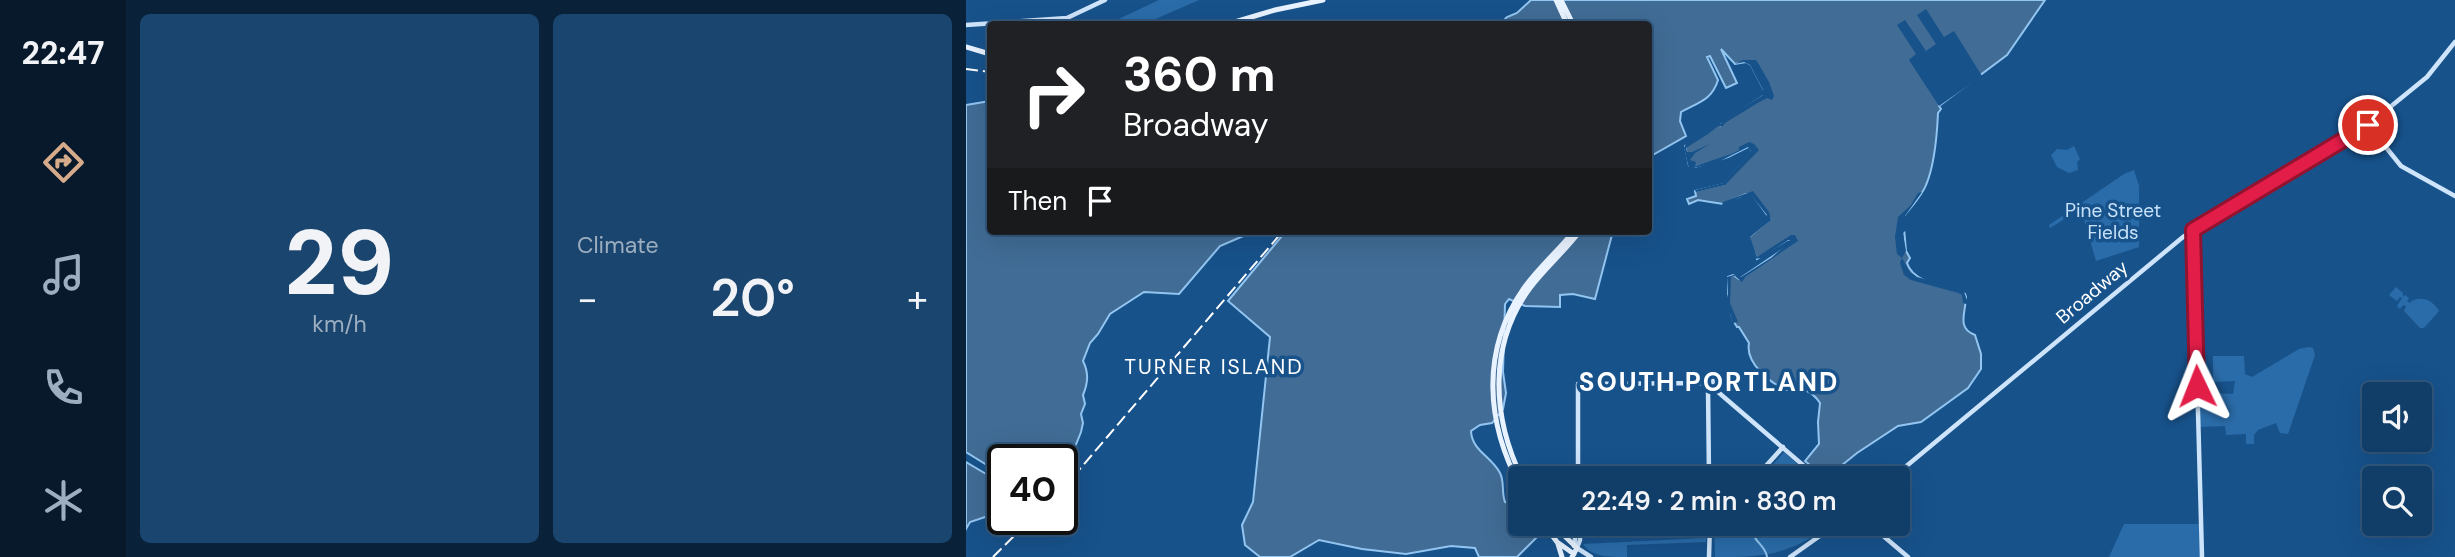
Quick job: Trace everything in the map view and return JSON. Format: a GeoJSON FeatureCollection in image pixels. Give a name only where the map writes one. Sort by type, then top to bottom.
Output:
{"type":"FeatureCollection","features":[{"type":"Feature","properties":{"kind":"main road"},"geometry":{"type":"LineString","coordinates":[[1238,21],[1323,0]]}},
{"type":"Feature","properties":{"kind":"main road"},"geometry":{"type":"LineString","coordinates":[[1556,0],[1566,21]]}},
{"type":"Feature","properties":{"kind":"main road"},"geometry":{"type":"LineString","coordinates":[[1561,0],[1572,21]]}},
{"type":"Feature","properties":{"kind":"main road"},"geometry":{"type":"LineString","coordinates":[[966,47],[987,53]]}},
{"type":"Feature","properties":{"kind":"main road"},"geometry":{"type":"LineString","coordinates":[[1513,466],[1493,408],[1495,358],[1503,328],[1525,286],[1570,235]]}},
{"type":"Feature","properties":{"kind":"main road"},"geometry":{"type":"LineString","coordinates":[[1516,466],[1502,436],[1499,403],[1498,375],[1508,330],[1531,286],[1576,235]]}},
{"type":"Feature","properties":{"kind":"main road"},"geometry":{"type":"LineString","coordinates":[[1553,536],[1572,554]]}},
{"type":"Feature","properties":{"kind":"main road"},"geometry":{"type":"LineString","coordinates":[[1560,536],[1572,554]]}},
{"type":"Feature","properties":{"kind":"street"},"geometry":{"type":"LineString","coordinates":[[1024,21],[1067,18],[1105,0]]}},
{"type":"Feature","properties":{"kind":"street"},"geometry":{"type":"LineString","coordinates":[[966,25],[987,24]]}},
{"type":"Feature","properties":{"kind":"street","name":"Broadway"},"geometry":{"type":"LineString","coordinates":[[1907,466],[2193,230],[2368,125],[2427,77],[2455,42]]}},
{"type":"Feature","properties":{"kind":"street"},"geometry":{"type":"LineString","coordinates":[[2368,125],[2400,166],[2455,197]]}},
{"type":"Feature","properties":{"kind":"street"},"geometry":{"type":"LineString","coordinates":[[2193,230],[2202,557]]}},
{"type":"Feature","properties":{"kind":"street"},"geometry":{"type":"LineString","coordinates":[[1578,466],[1578,384],[1708,385],[1804,466]]}},
{"type":"Feature","properties":{"kind":"street"},"geometry":{"type":"LineString","coordinates":[[1708,385],[1709,466]]}},
{"type":"Feature","properties":{"kind":"street"},"geometry":{"type":"LineString","coordinates":[[1766,466],[1783,447]]}},
{"type":"Feature","properties":{"kind":"street"},"geometry":{"type":"LineString","coordinates":[[1580,536],[1572,554],[1591,557]]}},
{"type":"Feature","properties":{"kind":"street"},"geometry":{"type":"LineString","coordinates":[[1710,536],[1710,557]]}},
{"type":"Feature","properties":{"kind":"street"},"geometry":{"type":"LineString","coordinates":[[1790,557],[1820,536]]}},
{"type":"Feature","properties":{"kind":"street"},"geometry":{"type":"LineString","coordinates":[[1883,536],[1908,557]]}},
{"type":"Feature","properties":{"kind":"green space"},"geometry":{"type":"Polygon","coordinates":[[[1159,0],[1199,0],[1151,21],[1114,21],[1159,0]]]}},
{"type":"Feature","properties":{"kind":"green space"},"geometry":{"type":"Polygon","coordinates":[[[2074,146],[2080,159],[2077,162],[2078,170],[2069,173],[2057,167],[2051,155],[2057,149],[2067,150],[2074,146]]]}},
{"type":"Feature","properties":{"kind":"green space","name":"Pine Street Fields"},"geometry":{"type":"Polygon","coordinates":[[[2134,170],[2139,186],[2139,247],[2096,261],[2081,209],[2050,228],[2049,225],[2134,170]]]}},
{"type":"Feature","properties":{"kind":"green space"},"geometry":{"type":"Polygon","coordinates":[[[2396,287],[2403,293],[2403,297],[2405,295],[2409,298],[2409,303],[2417,299],[2425,300],[2439,311],[2424,328],[2420,328],[2404,311],[2406,306],[2403,305],[2400,309],[2397,306],[2402,298],[2397,301],[2389,295],[2396,287]]]}},
{"type":"Feature","properties":{"kind":"green space"},"geometry":{"type":"Polygon","coordinates":[[[2313,348],[2315,355],[2288,434],[2280,433],[2276,423],[2258,430],[2254,435],[2254,444],[2246,444],[2246,434],[2226,435],[2225,426],[2200,427],[2199,399],[2214,398],[2214,393],[2233,394],[2235,381],[2213,382],[2213,356],[2244,356],[2245,374],[2252,377],[2299,349],[2313,348]]]}},
{"type":"Feature","properties":{"kind":"green space"},"geometry":{"type":"Polygon","coordinates":[[[1784,452],[1800,466],[1772,466],[1784,452]]]}},
{"type":"Feature","properties":{"kind":"green space"},"geometry":{"type":"Polygon","coordinates":[[[2124,524],[2199,524],[2200,557],[2109,557],[2124,524]]]}},
{"type":"Feature","properties":{"kind":"green space"},"geometry":{"type":"Polygon","coordinates":[[[1714,536],[1813,536],[1779,552],[1743,557],[1715,557],[1714,536]]]}},
{"type":"Feature","properties":{"kind":"green space"},"geometry":{"type":"Polygon","coordinates":[[[1706,538],[1706,542],[1627,545],[1627,557],[1596,554],[1583,544],[1706,538]]]}},
{"type":"Feature","properties":{"kind":"shaded area"},"geometry":{"type":"Polygon","coordinates":[[[1531,0],[2045,0],[2007,55],[1939,106],[1941,109],[1938,113],[1932,168],[1922,193],[1903,217],[1910,270],[1923,280],[1965,294],[1964,324],[1969,332],[1975,335],[1981,354],[1981,369],[1968,388],[1921,422],[1898,426],[1841,466],[1811,466],[1805,461],[1819,444],[1820,403],[1806,390],[1787,390],[1760,372],[1751,358],[1749,343],[1734,321],[1728,296],[1728,277],[1733,275],[1739,279],[1795,239],[1787,240],[1757,259],[1748,238],[1770,219],[1752,194],[1723,204],[1698,200],[1689,204],[1687,199],[1696,196],[1695,191],[1724,184],[1752,152],[1750,146],[1728,157],[1695,167],[1689,166],[1685,146],[1766,94],[1751,65],[1746,62],[1735,64],[1721,49],[1737,83],[1726,88],[1710,56],[1707,57],[1718,80],[1715,87],[1704,100],[1681,112],[1680,121],[1686,136],[1652,155],[1652,21],[1503,21],[1517,13],[1531,0]]]}},
{"type":"Feature","properties":{"kind":"shaded area"},"geometry":{"type":"Polygon","coordinates":[[[987,102],[987,235],[1246,235],[1220,246],[1179,294],[1144,292],[1110,314],[1090,343],[1083,361],[1087,378],[1083,395],[1085,404],[1081,414],[1083,423],[1076,444],[987,444],[987,465],[966,452],[966,105],[987,102]]]}},
{"type":"Feature","properties":{"kind":"shaded area"},"geometry":{"type":"Polygon","coordinates":[[[1283,235],[1612,235],[1595,299],[1573,294],[1560,295],[1560,307],[1525,306],[1509,299],[1505,304],[1503,372],[1506,393],[1503,409],[1492,423],[1480,425],[1471,431],[1478,449],[1500,473],[1503,495],[1508,503],[1508,536],[1538,536],[1517,557],[1479,557],[1475,548],[1451,546],[1406,554],[1319,540],[1290,557],[1260,557],[1245,545],[1242,525],[1253,502],[1270,337],[1228,301],[1283,235]]]}},
{"type":"Feature","properties":{"kind":"shaded area"},"geometry":{"type":"Polygon","coordinates":[[[966,462],[987,474],[987,516],[970,522],[966,529],[966,462]]]}},
{"type":"Feature","properties":{"kind":"pier"},"geometry":{"type":"Polygon","coordinates":[[[1926,9],[1944,37],[1954,31],[1982,76],[1939,106],[1909,60],[1916,54],[1897,25],[1905,20],[1926,51],[1936,44],[1917,15],[1926,9]]]}},
{"type":"Feature","properties":{"kind":"pier"},"geometry":{"type":"Polygon","coordinates":[[[1743,60],[1756,60],[1769,82],[1774,96],[1772,100],[1767,98],[1756,104],[1686,148],[1687,152],[1692,152],[1710,144],[1695,153],[1690,160],[1696,162],[1695,166],[1731,154],[1749,142],[1759,150],[1725,185],[1696,192],[1695,190],[1723,183],[1751,151],[1748,147],[1716,163],[1689,169],[1684,148],[1686,143],[1716,124],[1721,124],[1722,120],[1763,95],[1750,65],[1744,62],[1735,64],[1743,60]]]}},
{"type":"Feature","properties":{"kind":"pier"},"geometry":{"type":"Polygon","coordinates":[[[1753,191],[1769,212],[1771,220],[1750,237],[1757,257],[1791,235],[1795,235],[1798,241],[1745,277],[1742,282],[1735,276],[1731,277],[1730,303],[1738,322],[1733,323],[1727,311],[1727,277],[1734,275],[1741,277],[1771,258],[1791,241],[1788,240],[1762,258],[1753,259],[1745,238],[1767,215],[1751,195],[1726,206],[1722,205],[1723,202],[1753,191]]]}},
{"type":"Feature","properties":{"kind":"pier"},"geometry":{"type":"Polygon","coordinates":[[[1922,192],[1905,216],[1909,227],[1903,233],[1906,251],[1902,258],[1897,254],[1895,237],[1898,217],[1911,205],[1918,193],[1922,192]]]}},
{"type":"Feature","properties":{"kind":"pier"},"geometry":{"type":"Polygon","coordinates":[[[1902,258],[1910,272],[1917,277],[1964,292],[1969,305],[1963,303],[1962,295],[1958,293],[1911,280],[1904,275],[1900,263],[1902,258]]]}},
{"type":"Feature","properties":{"kind":"waterway"},"geometry":{"type":"LineString","coordinates":[[1754,536],[1767,557]]}},
{"type":"Feature","properties":{"kind":"railway"},"geometry":{"type":"LineString","coordinates":[[966,69],[987,72]]}},
{"type":"Feature","properties":{"kind":"railway"},"geometry":{"type":"LineString","coordinates":[[1078,471],[1280,235]]}},
{"type":"Feature","properties":{"kind":"railway"},"geometry":{"type":"LineString","coordinates":[[993,557],[1015,535]]}},
{"type":"Feature","properties":{"kind":"district","name":"TURNER ISLAND"},"geometry":{"type":"Point","coordinates":[1214,367]}},
{"type":"Feature","properties":{"kind":"district","name":"SOUTH PORTLAND"},"geometry":{"type":"Point","coordinates":[1709,382]}},
{"type":"Feature","properties":{"kind":"route"},"geometry":{"type":"LineString","coordinates":[[2197,386],[2193,230],[2368,125]]}}]}
